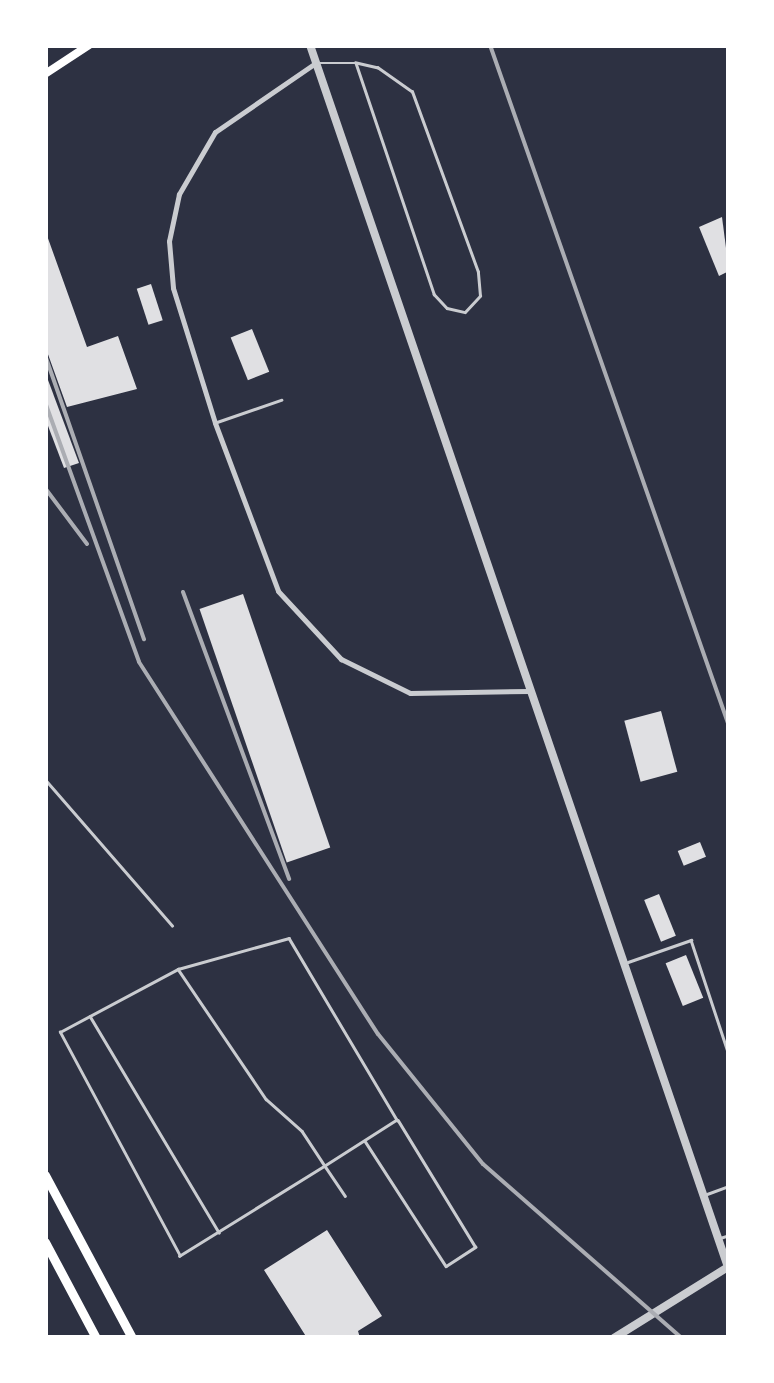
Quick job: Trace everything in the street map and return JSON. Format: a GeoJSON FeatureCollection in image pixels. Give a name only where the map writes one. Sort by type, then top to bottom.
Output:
{"type":"FeatureCollection","features":[{"type":"Feature","properties":{"kind":"highway"},"geometry":{"type":"LineString","coordinates":[[45,1176],[132,1338]]}},
{"type":"Feature","properties":{"kind":"highway"},"geometry":{"type":"LineString","coordinates":[[45,1242],[96,1338]]}},
{"type":"Feature","properties":{"kind":"main road"},"geometry":{"type":"LineString","coordinates":[[45,74],[89,45]]}},
{"type":"Feature","properties":{"kind":"street"},"geometry":{"type":"LineString","coordinates":[[310,45],[728,1269],[614,1338]]}},
{"type":"Feature","properties":{"kind":"street"},"geometry":{"type":"LineString","coordinates":[[314,64],[215,132],[179,194],[169,241],[170,274],[215,423],[278,591],[341,660],[410,692],[529,691]]}},
{"type":"Feature","properties":{"kind":"lane"},"geometry":{"type":"LineString","coordinates":[[314,64],[356,63],[378,68],[412,92],[478,272],[480,296],[465,312],[447,308],[434,294],[356,63]]}},
{"type":"Feature","properties":{"kind":"lane"},"geometry":{"type":"LineString","coordinates":[[215,423],[281,400]]}},
{"type":"Feature","properties":{"kind":"lane"},"geometry":{"type":"LineString","coordinates":[[45,779],[172,924]]}},
{"type":"Feature","properties":{"kind":"lane"},"geometry":{"type":"LineString","coordinates":[[365,1140],[446,1266],[476,1247],[288,938],[178,969],[60,1032],[180,1256],[365,1140],[398,1120]]}},
{"type":"Feature","properties":{"kind":"lane"},"geometry":{"type":"LineString","coordinates":[[624,964],[691,940],[729,1055]]}},
{"type":"Feature","properties":{"kind":"lane"},"geometry":{"type":"LineString","coordinates":[[178,969],[266,1099],[302,1131],[346,1196]]}},
{"type":"Feature","properties":{"kind":"lane"},"geometry":{"type":"LineString","coordinates":[[90,1015],[219,1232]]}},
{"type":"Feature","properties":{"kind":"lane"},"geometry":{"type":"LineString","coordinates":[[704,1195],[729,1186]]}},
{"type":"Feature","properties":{"kind":"lane"},"geometry":{"type":"LineString","coordinates":[[719,1239],[729,1234]]}},
{"type":"Feature","properties":{"kind":"building"},"geometry":{"type":"Polygon","coordinates":[[[722,217],[729,271],[719,276],[699,227],[722,217]]]}},
{"type":"Feature","properties":{"kind":"building"},"geometry":{"type":"Polygon","coordinates":[[[45,230],[87,347],[118,336],[137,389],[67,407],[45,346],[45,230]]]}},
{"type":"Feature","properties":{"kind":"building"},"geometry":{"type":"Polygon","coordinates":[[[151,284],[163,320],[148,325],[137,289],[151,284]]]}},
{"type":"Feature","properties":{"kind":"building"},"geometry":{"type":"Polygon","coordinates":[[[252,329],[269,372],[248,380],[231,338],[252,329]]]}},
{"type":"Feature","properties":{"kind":"building"},"geometry":{"type":"Polygon","coordinates":[[[45,372],[79,463],[64,468],[45,418],[45,372]]]}},
{"type":"Feature","properties":{"kind":"building"},"geometry":{"type":"Polygon","coordinates":[[[243,594],[330,847],[287,862],[200,609],[243,594]]]}},
{"type":"Feature","properties":{"kind":"building"},"geometry":{"type":"Polygon","coordinates":[[[661,711],[677,772],[641,782],[624,721],[661,711]]]}},
{"type":"Feature","properties":{"kind":"building"},"geometry":{"type":"Polygon","coordinates":[[[700,842],[706,857],[684,866],[678,851],[700,842]]]}},
{"type":"Feature","properties":{"kind":"building"},"geometry":{"type":"Polygon","coordinates":[[[659,894],[676,936],[661,942],[644,900],[659,894]]]}},
{"type":"Feature","properties":{"kind":"building"},"geometry":{"type":"Polygon","coordinates":[[[686,955],[703,998],[683,1006],[666,963],[686,955]]]}},
{"type":"Feature","properties":{"kind":"building"},"geometry":{"type":"Polygon","coordinates":[[[327,1230],[382,1316],[358,1331],[360,1338],[307,1338],[264,1270],[327,1230]]]}},
{"type":"Feature","properties":{"kind":"railway"},"geometry":{"type":"LineString","coordinates":[[490,45],[729,726]]}},
{"type":"Feature","properties":{"kind":"railway"},"geometry":{"type":"LineString","coordinates":[[45,355],[144,639]]}},
{"type":"Feature","properties":{"kind":"railway"},"geometry":{"type":"LineString","coordinates":[[45,402],[139,662],[378,1034],[483,1164],[682,1338]]}},
{"type":"Feature","properties":{"kind":"railway"},"geometry":{"type":"LineString","coordinates":[[45,488],[87,544]]}},
{"type":"Feature","properties":{"kind":"railway"},"geometry":{"type":"LineString","coordinates":[[183,592],[289,879]]}}]}
